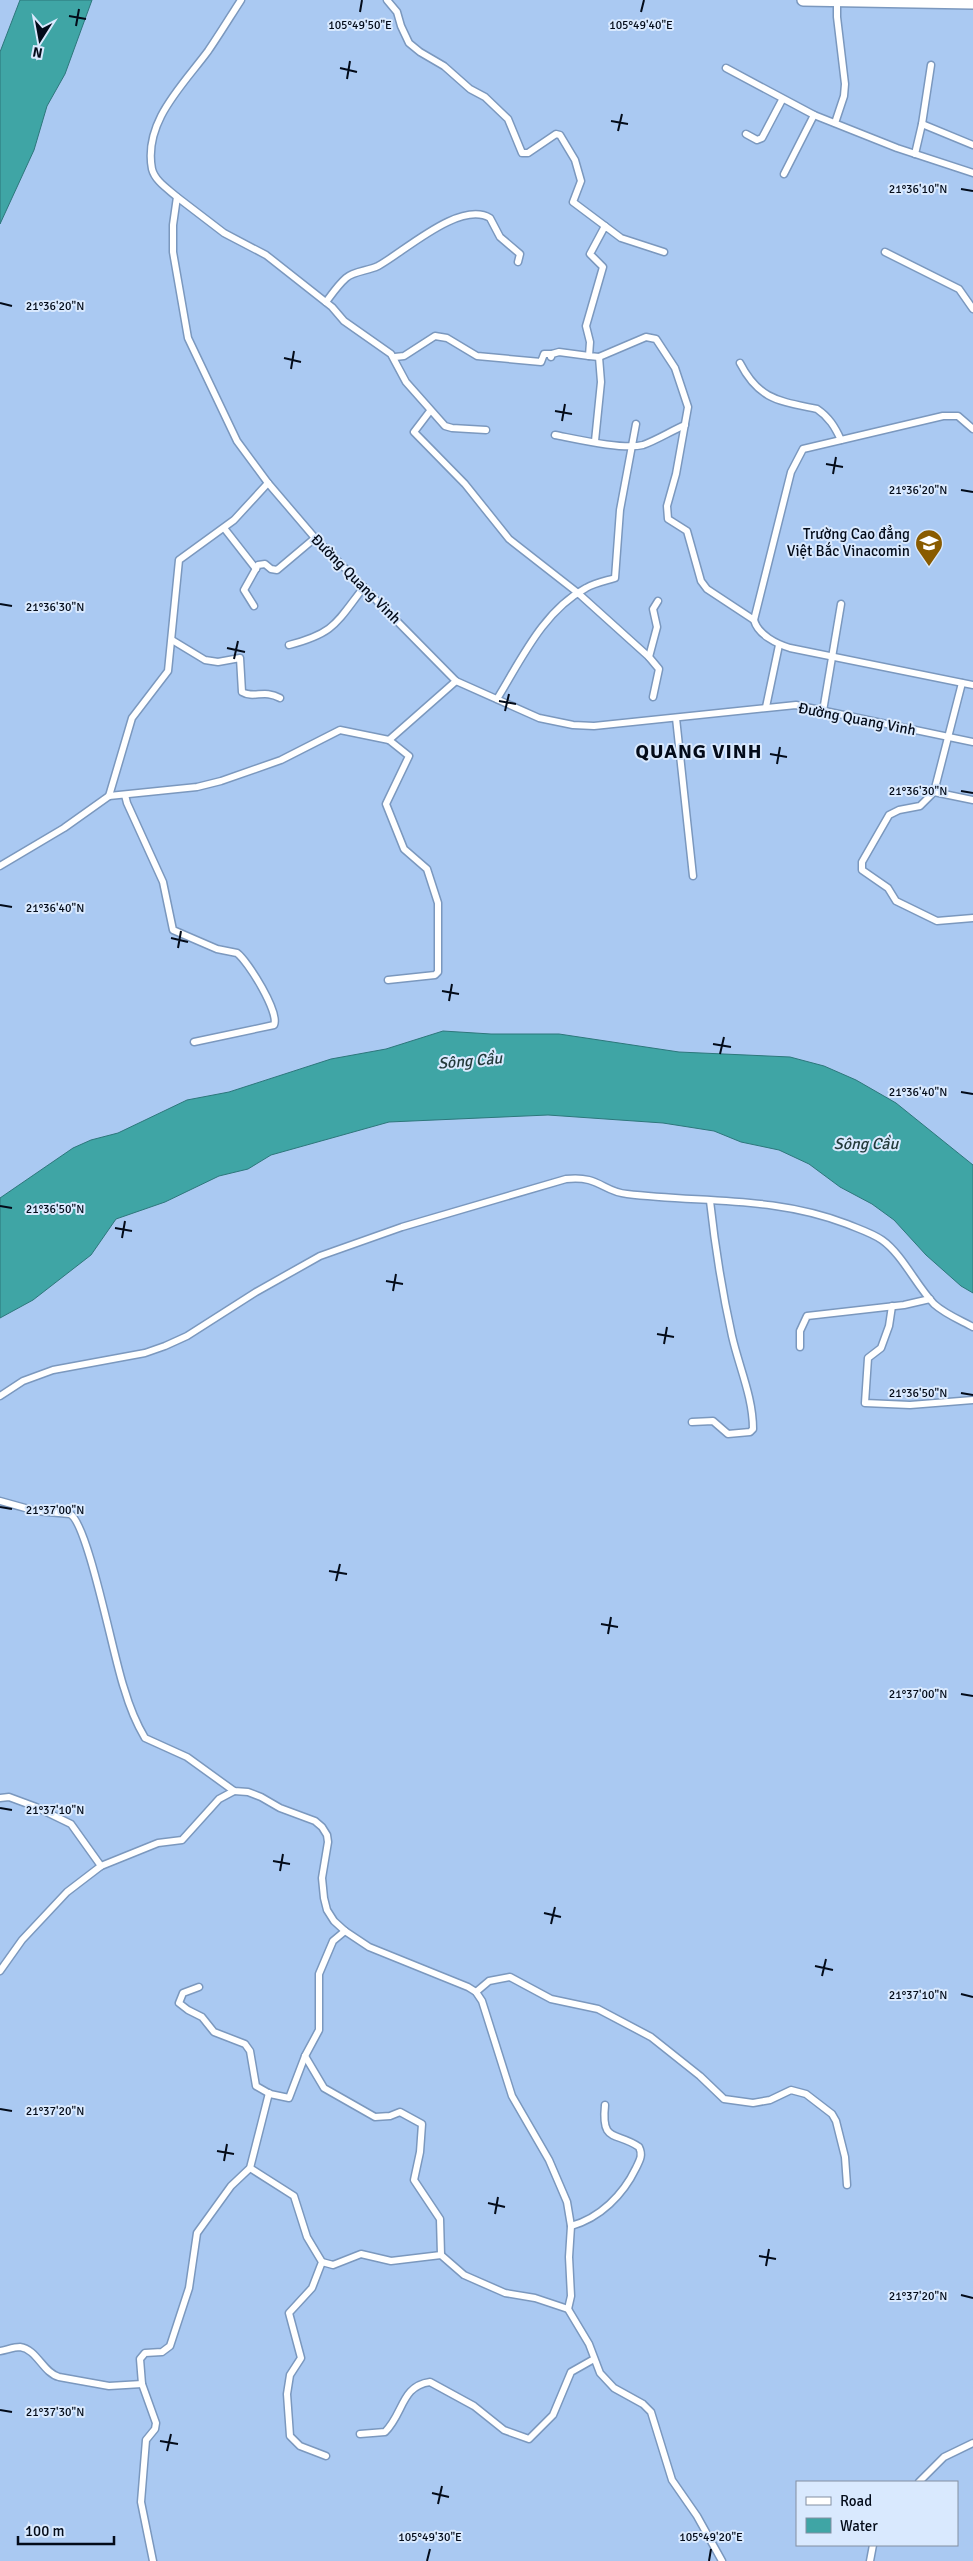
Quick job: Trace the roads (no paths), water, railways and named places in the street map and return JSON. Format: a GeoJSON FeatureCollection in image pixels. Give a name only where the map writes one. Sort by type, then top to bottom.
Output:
{"type":"FeatureCollection","features":[{"type":"Feature","properties":{"kind":"highway"},"geometry":{"type":"LineString","coordinates":[[803,0],[973,3]]}},
{"type":"Feature","properties":{"kind":"street"},"geometry":{"type":"LineString","coordinates":[[242,0],[165,108],[153,143],[152,169],[158,180],[224,233],[266,255],[326,302],[344,321],[395,357],[406,382],[422,398],[430,411],[448,428],[486,430]]}},
{"type":"Feature","properties":{"kind":"street"},"geometry":{"type":"LineString","coordinates":[[387,0],[397,12],[409,43],[444,66],[470,89],[485,97],[508,119],[522,153],[528,153],[551,136],[560,135],[575,160],[581,181],[573,202],[622,238],[664,252]]}},
{"type":"Feature","properties":{"kind":"street"},"geometry":{"type":"LineString","coordinates":[[835,123],[844,96],[845,84],[837,17],[837,1]]}},
{"type":"Feature","properties":{"kind":"street"},"geometry":{"type":"LineString","coordinates":[[915,154],[922,124],[931,65]]}},
{"type":"Feature","properties":{"kind":"street"},"geometry":{"type":"LineString","coordinates":[[726,68],[782,100],[814,115],[915,154],[973,173]]}},
{"type":"Feature","properties":{"kind":"street"},"geometry":{"type":"LineString","coordinates":[[746,134],[756,140],[762,138],[782,100]]}},
{"type":"Feature","properties":{"kind":"street"},"geometry":{"type":"LineString","coordinates":[[784,174],[814,115]]}},
{"type":"Feature","properties":{"kind":"street"},"geometry":{"type":"LineString","coordinates":[[922,124],[973,145]]}},
{"type":"Feature","properties":{"kind":"street","name":"Đường Quang Vinh"},"geometry":{"type":"LineString","coordinates":[[177,197],[173,225],[173,252],[188,338],[237,441],[268,483],[315,538],[456,681],[539,718],[573,725],[594,726],[766,707],[796,706],[973,742]]}},
{"type":"Feature","properties":{"kind":"street"},"geometry":{"type":"LineString","coordinates":[[326,302],[346,277],[378,266],[444,223],[456,218],[479,213],[490,218],[502,240],[520,254],[518,262]]}},
{"type":"Feature","properties":{"kind":"street"},"geometry":{"type":"LineString","coordinates":[[589,356],[590,342],[586,326],[602,267],[590,254],[605,226]]}},
{"type":"Feature","properties":{"kind":"street"},"geometry":{"type":"LineString","coordinates":[[885,252],[959,288],[973,309]]}},
{"type":"Feature","properties":{"kind":"street"},"geometry":{"type":"LineString","coordinates":[[395,357],[404,356],[435,336],[447,338],[477,356],[541,362],[544,354],[552,355],[559,352],[599,357],[646,337],[656,340],[675,368],[686,395],[688,407],[676,474],[668,506],[668,519],[687,531],[700,580],[707,589],[754,620],[759,630],[779,645],[973,685]]}},
{"type":"Feature","properties":{"kind":"street"},"geometry":{"type":"LineString","coordinates":[[595,441],[601,382],[599,357]]}},
{"type":"Feature","properties":{"kind":"street"},"geometry":{"type":"LineString","coordinates":[[740,363],[749,380],[768,397],[817,409],[824,413],[834,425],[841,440]]}},
{"type":"Feature","properties":{"kind":"street"},"geometry":{"type":"LineString","coordinates":[[430,411],[414,432],[465,484],[509,538],[578,593],[649,657],[659,669],[653,697]]}},
{"type":"Feature","properties":{"kind":"street"},"geometry":{"type":"LineString","coordinates":[[754,620],[791,472],[797,458],[807,447],[952,416],[963,420],[973,429]]}},
{"type":"Feature","properties":{"kind":"street"},"geometry":{"type":"LineString","coordinates":[[497,699],[539,632],[554,612],[578,593],[615,578],[618,526],[636,424]]}},
{"type":"Feature","properties":{"kind":"street"},"geometry":{"type":"LineString","coordinates":[[555,435],[632,446],[643,444],[685,424]]}},
{"type":"Feature","properties":{"kind":"street"},"geometry":{"type":"LineString","coordinates":[[109,796],[132,718],[168,671],[179,560],[224,528],[246,509],[268,483]]}},
{"type":"Feature","properties":{"kind":"street"},"geometry":{"type":"LineString","coordinates":[[224,528],[256,569]]}},
{"type":"Feature","properties":{"kind":"street"},"geometry":{"type":"LineString","coordinates":[[254,606],[244,590],[256,569],[261,564],[277,570],[315,538]]}},
{"type":"Feature","properties":{"kind":"street"},"geometry":{"type":"LineString","coordinates":[[289,644],[314,638],[328,631],[364,587]]}},
{"type":"Feature","properties":{"kind":"street"},"geometry":{"type":"LineString","coordinates":[[649,657],[657,627],[653,609],[658,601]]}},
{"type":"Feature","properties":{"kind":"street"},"geometry":{"type":"LineString","coordinates":[[823,711],[834,657],[836,625],[841,604]]}},
{"type":"Feature","properties":{"kind":"street"},"geometry":{"type":"LineString","coordinates":[[172,640],[205,660],[218,662],[240,658],[242,692],[250,695],[271,693],[280,698]]}},
{"type":"Feature","properties":{"kind":"street"},"geometry":{"type":"LineString","coordinates":[[766,707],[779,645]]}},
{"type":"Feature","properties":{"kind":"street"},"geometry":{"type":"LineString","coordinates":[[389,740],[456,681]]}},
{"type":"Feature","properties":{"kind":"street"},"geometry":{"type":"LineString","coordinates":[[962,683],[934,792],[920,806],[894,812],[886,818],[862,862],[862,870],[888,888],[896,901],[937,921],[973,918]]}},
{"type":"Feature","properties":{"kind":"street"},"geometry":{"type":"LineString","coordinates":[[676,718],[693,876]]}},
{"type":"Feature","properties":{"kind":"street"},"geometry":{"type":"LineString","coordinates":[[0,866],[64,828],[109,796],[197,787],[221,782],[281,760],[340,730],[389,740],[409,756],[386,804],[404,849],[427,869],[440,908],[439,967],[435,975],[388,980]]}},
{"type":"Feature","properties":{"kind":"street"},"geometry":{"type":"LineString","coordinates":[[934,792],[973,800]]}},
{"type":"Feature","properties":{"kind":"street"},"geometry":{"type":"LineString","coordinates":[[125,795],[163,882],[173,930],[218,949],[240,955],[271,1004],[276,1021],[274,1025],[194,1042]]}},
{"type":"Feature","properties":{"kind":"street"},"geometry":{"type":"LineString","coordinates":[[0,1396],[24,1382],[53,1370],[145,1353],[165,1346],[187,1336],[256,1292],[320,1256],[402,1227],[566,1179],[590,1179],[626,1194],[788,1206],[866,1231],[882,1240],[896,1252],[904,1267],[930,1299],[944,1312],[973,1327]]}},
{"type":"Feature","properties":{"kind":"street"},"geometry":{"type":"LineString","coordinates":[[692,1422],[713,1421],[728,1434],[750,1432],[753,1429],[751,1405],[732,1337],[714,1241],[710,1200]]}},
{"type":"Feature","properties":{"kind":"street"},"geometry":{"type":"LineString","coordinates":[[800,1347],[800,1331],[807,1316],[892,1306],[930,1299]]}},
{"type":"Feature","properties":{"kind":"street"},"geometry":{"type":"LineString","coordinates":[[892,1306],[889,1326],[881,1348],[868,1358],[866,1403],[910,1405],[973,1400]]}},
{"type":"Feature","properties":{"kind":"street"},"geometry":{"type":"LineString","coordinates":[[0,1501],[36,1511],[74,1516],[92,1558],[98,1591],[124,1688],[145,1738],[187,1757],[234,1791],[248,1792],[261,1797],[275,1806],[315,1821],[322,1827],[328,1842],[323,1863],[326,1910],[344,1931],[369,1947],[476,1992],[482,2001],[512,2096],[546,2154],[567,2202],[571,2226],[569,2257],[571,2296],[568,2309]]}},
{"type":"Feature","properties":{"kind":"street"},"geometry":{"type":"LineString","coordinates":[[0,1971],[22,1940],[62,1896],[101,1866],[158,1843],[182,1840],[219,1799],[234,1791]]}},
{"type":"Feature","properties":{"kind":"street"},"geometry":{"type":"LineString","coordinates":[[0,1798],[18,1800],[67,1821],[101,1866]]}},
{"type":"Feature","properties":{"kind":"street"},"geometry":{"type":"LineString","coordinates":[[199,1987],[183,1993],[179,2003],[202,2017],[214,2032],[245,2044],[250,2051],[254,2084],[269,2094],[289,2098],[305,2056],[319,2030],[320,1974],[333,1941],[344,1931]]}},
{"type":"Feature","properties":{"kind":"street"},"geometry":{"type":"LineString","coordinates":[[476,1992],[489,1981],[510,1977],[556,2000],[598,2010],[650,2037],[700,2076],[724,2099],[752,2103],[770,2100],[791,2090],[806,2094],[827,2110],[836,2121],[845,2157],[847,2185]]}},
{"type":"Feature","properties":{"kind":"street"},"geometry":{"type":"LineString","coordinates":[[305,2056],[324,2088],[375,2117],[403,2113],[422,2124],[420,2152],[414,2180],[440,2219],[441,2255],[464,2275],[504,2293],[535,2298],[568,2309],[589,2344],[600,2373],[614,2388],[643,2404],[651,2412],[672,2480],[697,2516],[722,2561]]}},
{"type":"Feature","properties":{"kind":"street"},"geometry":{"type":"LineString","coordinates":[[153,2561],[141,2502],[146,2440],[155,2429],[156,2423],[142,2384],[139,2363],[142,2355],[145,2353],[162,2352],[170,2346],[189,2288],[197,2233],[231,2186],[250,2168],[269,2094]]}},
{"type":"Feature","properties":{"kind":"street"},"geometry":{"type":"LineString","coordinates":[[571,2226],[586,2221],[616,2199],[630,2180],[641,2158],[638,2147],[612,2136],[608,2132],[604,2117],[605,2105]]}},
{"type":"Feature","properties":{"kind":"street"},"geometry":{"type":"LineString","coordinates":[[250,2168],[294,2196],[307,2237],[322,2262],[333,2265],[361,2254],[391,2262],[441,2255]]}},
{"type":"Feature","properties":{"kind":"street"},"geometry":{"type":"LineString","coordinates":[[322,2262],[312,2288],[289,2313],[301,2358],[290,2375],[287,2397],[290,2436],[300,2446],[326,2456]]}},
{"type":"Feature","properties":{"kind":"street"},"geometry":{"type":"LineString","coordinates":[[0,2351],[18,2347],[28,2350],[52,2375],[59,2377],[109,2386],[142,2384]]}},
{"type":"Feature","properties":{"kind":"street"},"geometry":{"type":"LineString","coordinates":[[360,2434],[386,2432],[396,2420],[408,2392],[414,2386],[430,2382],[474,2406],[504,2430],[529,2439],[553,2415],[571,2372],[594,2359]]}},
{"type":"Feature","properties":{"kind":"street"},"geometry":{"type":"LineString","coordinates":[[920,2481],[944,2457],[973,2443]]}},
{"type":"Feature","properties":{"kind":"street"},"geometry":{"type":"LineString","coordinates":[[870,2561],[873,2546]]}},
{"type":"Feature","properties":{"kind":"water"},"geometry":{"type":"Polygon","coordinates":[[[20,0],[92,0],[65,74],[47,106],[34,150],[0,224],[0,52],[20,0]]]}},
{"type":"Feature","properties":{"kind":"water","name":"Sông Cầu"},"geometry":{"type":"Polygon","coordinates":[[[443,1031],[491,1034],[559,1034],[679,1052],[790,1057],[824,1066],[856,1080],[896,1103],[973,1165],[973,1293],[961,1286],[926,1255],[894,1220],[872,1204],[840,1187],[809,1164],[779,1150],[741,1142],[714,1131],[663,1123],[548,1115],[389,1122],[271,1155],[248,1169],[219,1176],[165,1202],[116,1219],[91,1255],[33,1300],[0,1318],[0,1198],[73,1148],[91,1140],[118,1133],[187,1100],[229,1092],[331,1059],[386,1049],[443,1031]]]}},
{"type":"Feature","properties":{"kind":"place","name":"Trường Cao đẳng Việt Bắc Vinacomin"},"geometry":{"type":"Point","coordinates":[929,567]}},
{"type":"Feature","properties":{"kind":"district","name":"QUANG VINH"},"geometry":{"type":"Point","coordinates":[699,751]}}]}
